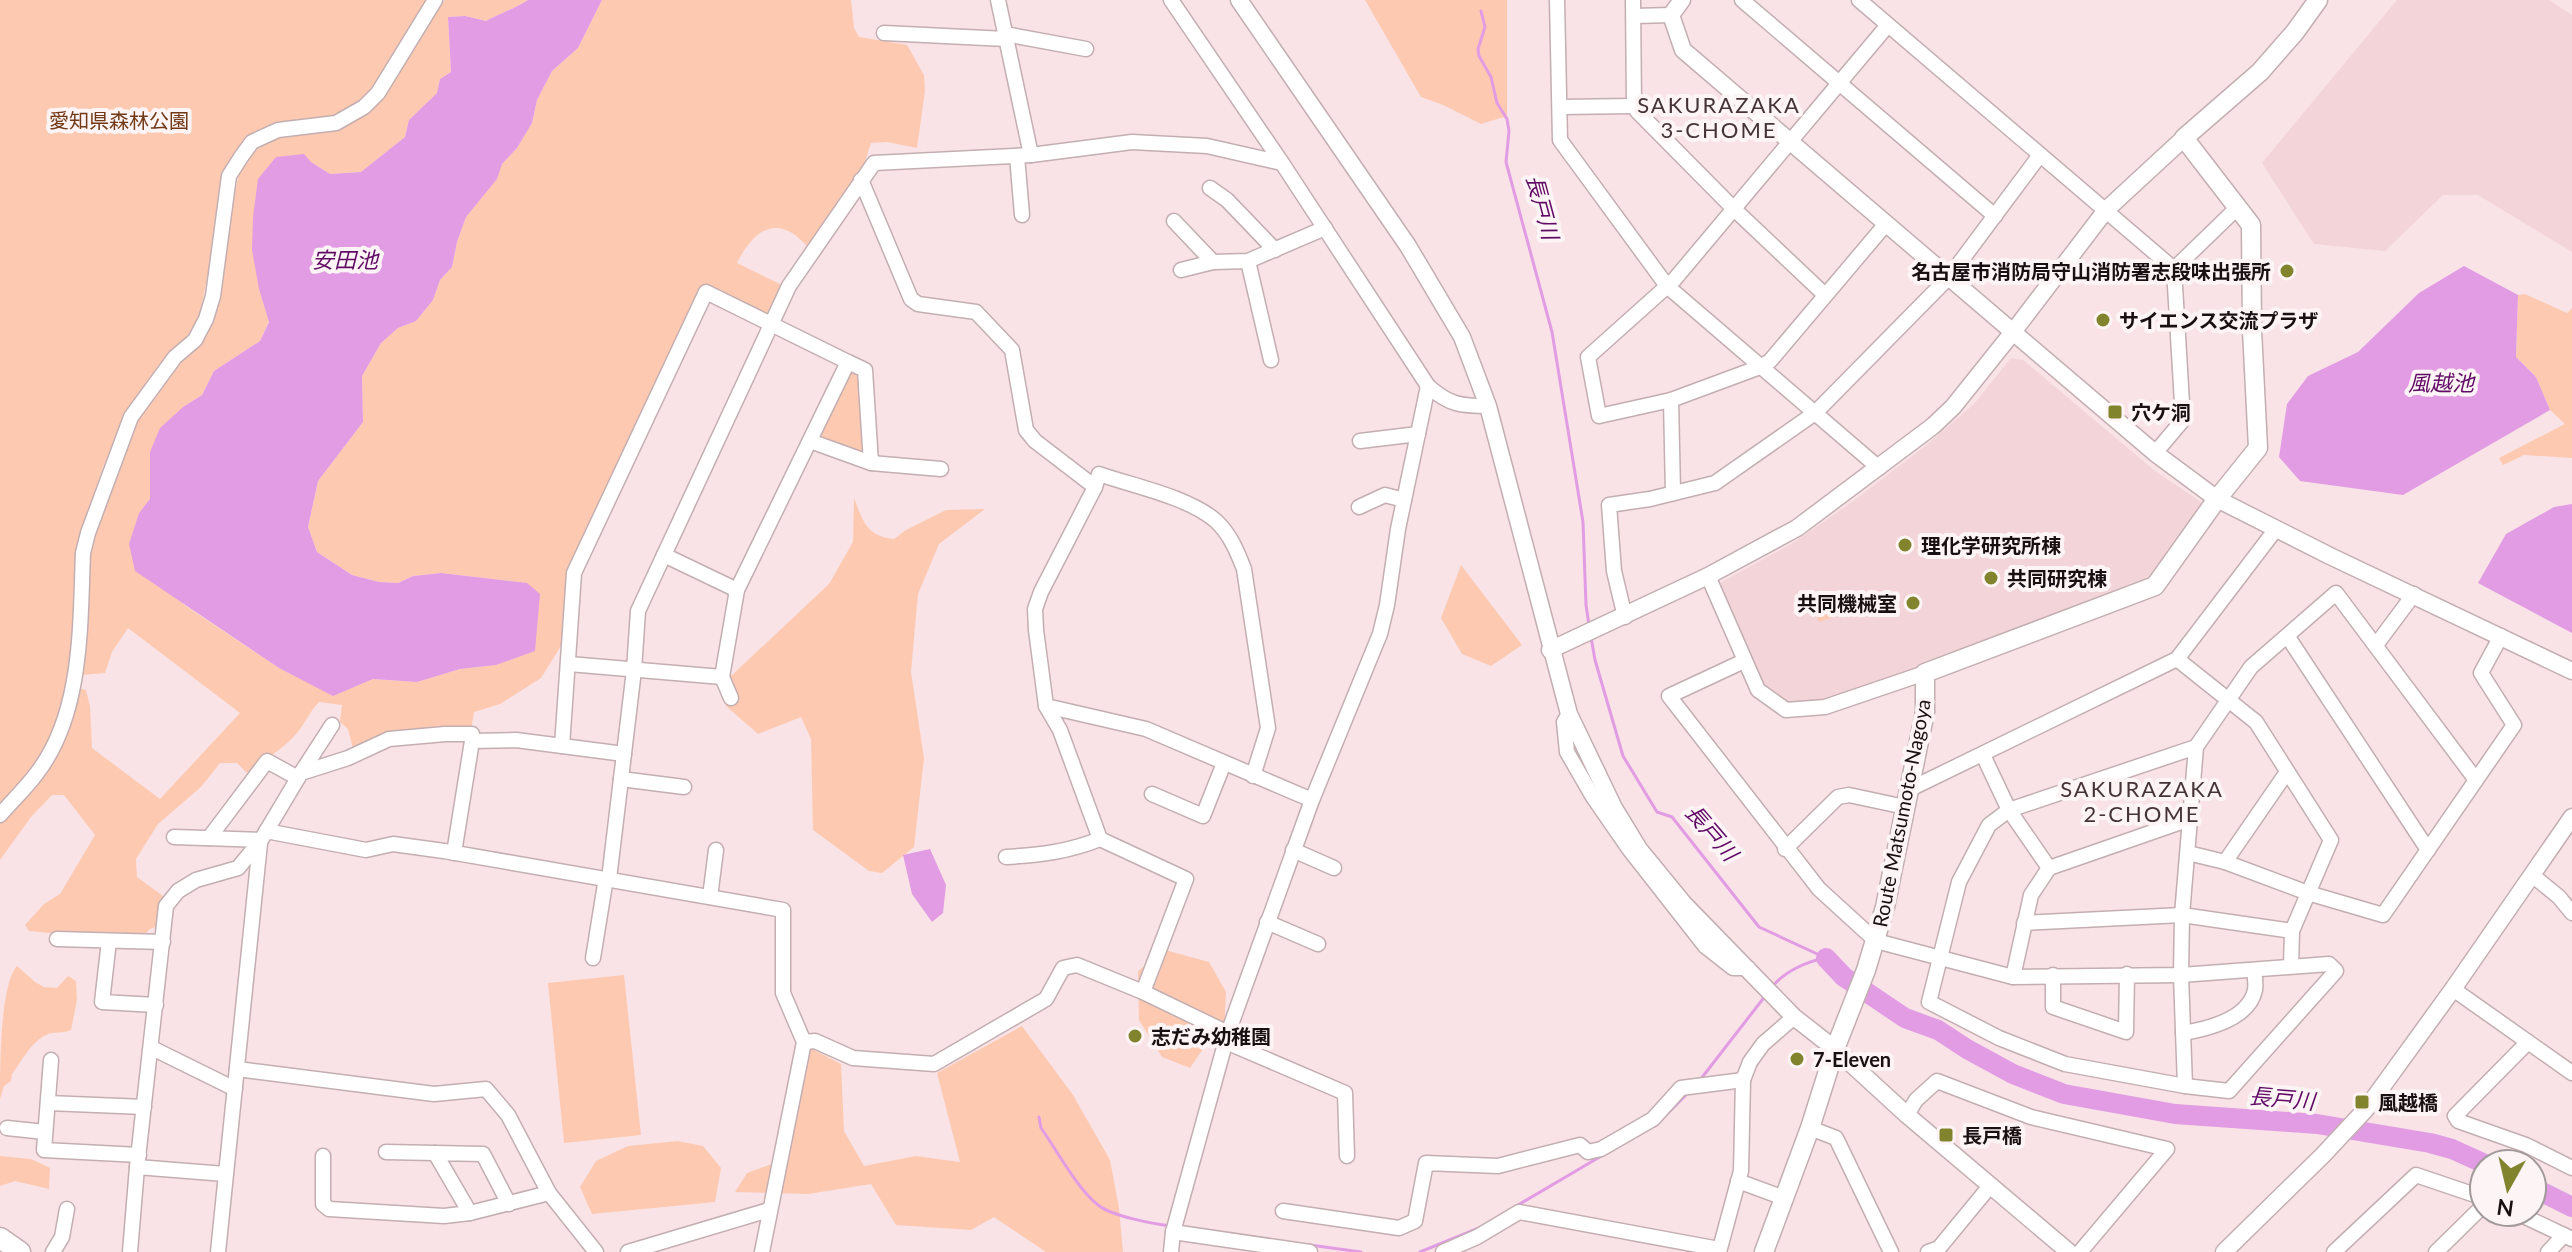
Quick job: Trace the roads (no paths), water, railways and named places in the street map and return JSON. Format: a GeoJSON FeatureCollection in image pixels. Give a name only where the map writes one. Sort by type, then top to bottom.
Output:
{"type":"FeatureCollection","features":[{"type":"Feature","properties":{"kind":"main road"},"geometry":{"type":"LineString","coordinates":[[2184,138],[2260,72],[2318,0]]}},
{"type":"Feature","properties":{"kind":"main road","name":"Route Matsumoto-Nagoya"},"geometry":{"type":"LineString","coordinates":[[1764,1252],[1876,941],[1925,712],[1925,673],[2155,586],[2258,448],[2251,225],[2184,138]]}},
{"type":"Feature","properties":{"kind":"main road"},"geometry":{"type":"LineString","coordinates":[[0,1238],[20,1252]]}},
{"type":"Feature","properties":{"kind":"street"},"geometry":{"type":"LineString","coordinates":[[0,815],[38,772],[55,742],[76,680],[83,553],[88,533],[131,417],[175,357],[195,340],[206,319],[213,296],[229,176],[252,142],[278,130],[336,123],[364,107],[378,93],[435,0]]}},
{"type":"Feature","properties":{"kind":"street"},"geometry":{"type":"LineString","coordinates":[[998,0],[1024,156],[1022,215]]}},
{"type":"Feature","properties":{"kind":"street"},"geometry":{"type":"LineString","coordinates":[[1171,0],[1428,386],[1443,399],[1463,406],[1488,406]]}},
{"type":"Feature","properties":{"kind":"street"},"geometry":{"type":"LineString","coordinates":[[1239,0],[1408,246],[1462,337],[1488,406],[1569,714],[1614,808],[1639,849],[1684,904],[1794,1017],[2069,1252]]}},
{"type":"Feature","properties":{"kind":"street"},"geometry":{"type":"LineString","coordinates":[[1557,0],[1560,140],[1667,286],[1879,468]]}},
{"type":"Feature","properties":{"kind":"street"},"geometry":{"type":"LineString","coordinates":[[1633,0],[1634,106],[1733,208],[1825,295]]}},
{"type":"Feature","properties":{"kind":"street"},"geometry":{"type":"LineString","coordinates":[[1671,15],[1682,0]]}},
{"type":"Feature","properties":{"kind":"street"},"geometry":{"type":"LineString","coordinates":[[1742,0],[1995,216]]}},
{"type":"Feature","properties":{"kind":"street"},"geometry":{"type":"LineString","coordinates":[[1859,0],[2174,269],[2183,420],[2155,453]]}},
{"type":"Feature","properties":{"kind":"street"},"geometry":{"type":"LineString","coordinates":[[1634,16],[1671,15]]}},
{"type":"Feature","properties":{"kind":"street"},"geometry":{"type":"LineString","coordinates":[[1671,15],[1683,50],[2155,453],[2217,499],[2572,671]]}},
{"type":"Feature","properties":{"kind":"street"},"geometry":{"type":"LineString","coordinates":[[1885,225],[1770,361],[1671,400],[1599,416],[1588,357],[1667,286],[1888,25]]}},
{"type":"Feature","properties":{"kind":"street"},"geometry":{"type":"LineString","coordinates":[[884,33],[1006,37],[1086,49]]}},
{"type":"Feature","properties":{"kind":"street"},"geometry":{"type":"LineString","coordinates":[[1560,107],[1634,106]]}},
{"type":"Feature","properties":{"kind":"street"},"geometry":{"type":"LineString","coordinates":[[1550,650],[1625,617],[1797,528],[1879,468],[1953,407],[2106,210],[2184,138]]}},
{"type":"Feature","properties":{"kind":"street"},"geometry":{"type":"LineString","coordinates":[[593,958],[608,878],[621,779],[638,611],[789,286],[874,163],[1024,156],[1132,142],[1207,146],[1282,163]]}},
{"type":"Feature","properties":{"kind":"street"},"geometry":{"type":"LineString","coordinates":[[1625,617],[1614,571],[1609,505],[1715,483],[1815,413],[1949,277],[2040,155]]}},
{"type":"Feature","properties":{"kind":"street"},"geometry":{"type":"LineString","coordinates":[[861,180],[911,299],[918,304],[976,312],[1012,350],[1026,430],[1035,441],[1095,487]]}},
{"type":"Feature","properties":{"kind":"street"},"geometry":{"type":"LineString","coordinates":[[1210,188],[1227,200],[1275,250]]}},
{"type":"Feature","properties":{"kind":"street"},"geometry":{"type":"LineString","coordinates":[[2174,269],[2237,208]]}},
{"type":"Feature","properties":{"kind":"street"},"geometry":{"type":"LineString","coordinates":[[1174,221],[1213,262]]}},
{"type":"Feature","properties":{"kind":"street"},"geometry":{"type":"LineString","coordinates":[[1181,270],[1213,262],[1248,261],[1325,228]]}},
{"type":"Feature","properties":{"kind":"street"},"geometry":{"type":"LineString","coordinates":[[1248,261],[1271,360]]}},
{"type":"Feature","properties":{"kind":"street"},"geometry":{"type":"LineString","coordinates":[[562,746],[574,573],[706,292],[865,370],[871,463]]}},
{"type":"Feature","properties":{"kind":"street"},"geometry":{"type":"LineString","coordinates":[[731,698],[722,677],[737,590],[848,362]]}},
{"type":"Feature","properties":{"kind":"street"},"geometry":{"type":"LineString","coordinates":[[1171,1252],[1175,1227],[1227,1038],[1293,850],[1380,634],[1428,386]]}},
{"type":"Feature","properties":{"kind":"street"},"geometry":{"type":"LineString","coordinates":[[1671,400],[1673,493]]}},
{"type":"Feature","properties":{"kind":"street"},"geometry":{"type":"LineString","coordinates":[[1360,441],[1418,434]]}},
{"type":"Feature","properties":{"kind":"street"},"geometry":{"type":"LineString","coordinates":[[810,441],[871,463],[941,469]]}},
{"type":"Feature","properties":{"kind":"street"},"geometry":{"type":"LineString","coordinates":[[1143,992],[1186,879],[1100,839],[1041,687],[1035,609],[1099,474],[1190,505],[1214,519],[1232,542],[1244,569],[1268,728],[1253,776]]}},
{"type":"Feature","properties":{"kind":"street"},"geometry":{"type":"LineString","coordinates":[[1359,507],[1385,495],[1404,500]]}},
{"type":"Feature","properties":{"kind":"street"},"geometry":{"type":"LineString","coordinates":[[1785,849],[1838,797],[1906,799],[1983,755],[2177,659],[2276,529]]}},
{"type":"Feature","properties":{"kind":"street"},"geometry":{"type":"LineString","coordinates":[[664,555],[737,590]]}},
{"type":"Feature","properties":{"kind":"street"},"geometry":{"type":"LineString","coordinates":[[1708,576],[1758,690],[1786,710],[1825,707],[1925,673]]}},
{"type":"Feature","properties":{"kind":"street"},"geometry":{"type":"LineString","coordinates":[[2185,1086],[2182,915],[2196,747],[2251,667],[2336,593],[2476,780]]}},
{"type":"Feature","properties":{"kind":"street"},"geometry":{"type":"LineString","coordinates":[[2376,645],[2414,594]]}},
{"type":"Feature","properties":{"kind":"street"},"geometry":{"type":"LineString","coordinates":[[2188,853],[2225,862],[2308,893],[2383,915],[2514,725],[2481,673],[2501,636]]}},
{"type":"Feature","properties":{"kind":"street"},"geometry":{"type":"LineString","coordinates":[[2288,637],[2428,850]]}},
{"type":"Feature","properties":{"kind":"street"},"geometry":{"type":"LineString","coordinates":[[2177,659],[2256,722],[2331,840],[2292,931],[2291,966]]}},
{"type":"Feature","properties":{"kind":"street"},"geometry":{"type":"LineString","coordinates":[[1744,661],[1669,696],[1785,849],[1819,889],[1876,941],[1940,958],[2013,977],[2181,975],[2329,964],[2336,971],[2229,1091],[2065,1064],[1999,1038],[1929,1002],[1940,958],[1959,882],[1989,825],[2009,810],[2196,747]]}},
{"type":"Feature","properties":{"kind":"street"},"geometry":{"type":"LineString","coordinates":[[569,664],[722,677]]}},
{"type":"Feature","properties":{"kind":"street"},"geometry":{"type":"LineString","coordinates":[[1046,706],[1146,729],[1312,800]]}},
{"type":"Feature","properties":{"kind":"street"},"geometry":{"type":"LineString","coordinates":[[130,1252],[166,906],[178,891],[196,880],[238,868],[264,835],[332,725]]}},
{"type":"Feature","properties":{"kind":"street"},"geometry":{"type":"LineString","coordinates":[[209,838],[267,761],[300,776],[389,739],[472,734],[454,853]]}},
{"type":"Feature","properties":{"kind":"street"},"geometry":{"type":"LineString","coordinates":[[472,741],[516,740],[624,754]]}},
{"type":"Feature","properties":{"kind":"street"},"geometry":{"type":"LineString","coordinates":[[1983,755],[2009,810],[2049,868]]}},
{"type":"Feature","properties":{"kind":"street"},"geometry":{"type":"LineString","coordinates":[[1152,794],[1203,816],[1224,763]]}},
{"type":"Feature","properties":{"kind":"street"},"geometry":{"type":"LineString","coordinates":[[2225,862],[2287,772]]}},
{"type":"Feature","properties":{"kind":"street"},"geometry":{"type":"LineString","coordinates":[[621,779],[684,787]]}},
{"type":"Feature","properties":{"kind":"street"},"geometry":{"type":"LineString","coordinates":[[2224,1252],[2323,1155],[2363,1111],[2453,989],[2572,817]]}},
{"type":"Feature","properties":{"kind":"street"},"geometry":{"type":"LineString","coordinates":[[2013,977],[2031,895],[2049,868],[2190,819]]}},
{"type":"Feature","properties":{"kind":"street"},"geometry":{"type":"LineString","coordinates":[[218,1252],[264,835]]}},
{"type":"Feature","properties":{"kind":"street"},"geometry":{"type":"LineString","coordinates":[[174,837],[264,835],[366,850],[393,844],[783,910],[783,993],[804,1042],[762,1252]]}},
{"type":"Feature","properties":{"kind":"street"},"geometry":{"type":"LineString","coordinates":[[1006,857],[1045,855],[1100,839]]}},
{"type":"Feature","properties":{"kind":"street"},"geometry":{"type":"LineString","coordinates":[[710,897],[716,850]]}},
{"type":"Feature","properties":{"kind":"street"},"geometry":{"type":"LineString","coordinates":[[1293,850],[1334,868]]}},
{"type":"Feature","properties":{"kind":"street"},"geometry":{"type":"LineString","coordinates":[[2532,875],[2559,897],[2572,913]]}},
{"type":"Feature","properties":{"kind":"street"},"geometry":{"type":"LineString","coordinates":[[2024,923],[2182,915],[2292,931]]}},
{"type":"Feature","properties":{"kind":"street"},"geometry":{"type":"LineString","coordinates":[[1267,922],[1318,944]]}},
{"type":"Feature","properties":{"kind":"street"},"geometry":{"type":"LineString","coordinates":[[57,939],[163,942]]}},
{"type":"Feature","properties":{"kind":"street"},"geometry":{"type":"LineString","coordinates":[[109,941],[102,1002],[156,1005]]}},
{"type":"Feature","properties":{"kind":"street"},"geometry":{"type":"LineString","coordinates":[[804,1042],[815,1041],[853,1058],[934,1064],[1046,999],[1063,968],[1077,965],[1143,992],[1227,1038],[1345,1093],[1347,1156]]}},
{"type":"Feature","properties":{"kind":"street"},"geometry":{"type":"LineString","coordinates":[[2183,1033],[2210,1029],[2239,1013],[2255,992],[2254,971]]}},
{"type":"Feature","properties":{"kind":"street"},"geometry":{"type":"LineString","coordinates":[[2053,975],[2053,1007],[2126,1032],[2127,974]]}},
{"type":"Feature","properties":{"kind":"street"},"geometry":{"type":"LineString","coordinates":[[2453,989],[2572,1073]]}},
{"type":"Feature","properties":{"kind":"street"},"geometry":{"type":"LineString","coordinates":[[1443,1252],[1477,1237],[1519,1212],[1719,1251],[1738,1181],[1743,1080],[1750,1062],[1763,1044],[1794,1017]]}},
{"type":"Feature","properties":{"kind":"street"},"geometry":{"type":"LineString","coordinates":[[2528,1042],[2455,1116],[2458,1121],[2526,1145],[2572,1168]]}},
{"type":"Feature","properties":{"kind":"street"},"geometry":{"type":"LineString","coordinates":[[152,1048],[235,1089]]}},
{"type":"Feature","properties":{"kind":"street"},"geometry":{"type":"LineString","coordinates":[[51,1060],[44,1150],[225,1174]]}},
{"type":"Feature","properties":{"kind":"street"},"geometry":{"type":"LineString","coordinates":[[237,1069],[434,1094],[486,1089],[508,1115],[549,1193],[596,1252]]}},
{"type":"Feature","properties":{"kind":"street"},"geometry":{"type":"LineString","coordinates":[[1283,1211],[1399,1228],[1415,1221],[1426,1163],[1498,1166],[1580,1145],[1588,1152],[1601,1149],[1653,1119],[1681,1088],[1743,1080]]}},
{"type":"Feature","properties":{"kind":"street"},"geometry":{"type":"LineString","coordinates":[[1907,1115],[1916,1100],[1937,1081],[2031,1117],[2167,1149],[2080,1252]]}},
{"type":"Feature","properties":{"kind":"street"},"geometry":{"type":"LineString","coordinates":[[48,1103],[144,1107]]}},
{"type":"Feature","properties":{"kind":"street"},"geometry":{"type":"LineString","coordinates":[[7,1128],[45,1132]]}},
{"type":"Feature","properties":{"kind":"street"},"geometry":{"type":"LineString","coordinates":[[1810,1128],[1836,1138],[1891,1252]]}},
{"type":"Feature","properties":{"kind":"street"},"geometry":{"type":"LineString","coordinates":[[386,1152],[483,1154],[509,1204]]}},
{"type":"Feature","properties":{"kind":"street"},"geometry":{"type":"LineString","coordinates":[[435,1153],[470,1213]]}},
{"type":"Feature","properties":{"kind":"street"},"geometry":{"type":"LineString","coordinates":[[323,1156],[323,1204],[329,1209],[444,1216],[470,1213],[549,1193]]}},
{"type":"Feature","properties":{"kind":"street"},"geometry":{"type":"LineString","coordinates":[[2334,1252],[2416,1175],[2468,1193]]}},
{"type":"Feature","properties":{"kind":"street"},"geometry":{"type":"LineString","coordinates":[[1738,1181],[1784,1198]]}},
{"type":"Feature","properties":{"kind":"street"},"geometry":{"type":"LineString","coordinates":[[1937,1251],[1990,1186]]}},
{"type":"Feature","properties":{"kind":"street"},"geometry":{"type":"LineString","coordinates":[[53,1252],[62,1237],[67,1209]]}},
{"type":"Feature","properties":{"kind":"street"},"geometry":{"type":"LineString","coordinates":[[628,1252],[769,1210]]}},
{"type":"Feature","properties":{"kind":"street"},"geometry":{"type":"LineString","coordinates":[[2436,1252],[2468,1221]]}},
{"type":"Feature","properties":{"kind":"street"},"geometry":{"type":"LineString","coordinates":[[1175,1227],[1274,1250],[1310,1252]]}},
{"type":"Feature","properties":{"kind":"street"},"geometry":{"type":"LineString","coordinates":[[2548,1228],[2568,1237],[2548,1252]]}},
{"type":"Feature","properties":{"kind":"water","name":"安田池"},"geometry":{"type":"Polygon","coordinates":[[[528,0],[602,0],[578,48],[552,71],[537,100],[532,123],[517,148],[502,164],[497,179],[466,217],[452,267],[440,280],[433,300],[416,321],[398,328],[381,343],[362,376],[363,422],[318,481],[308,527],[317,552],[352,575],[379,582],[398,583],[413,576],[441,573],[527,583],[540,594],[535,651],[496,665],[460,669],[417,682],[373,679],[333,696],[279,668],[135,571],[129,544],[139,513],[150,499],[150,452],[160,428],[202,395],[214,371],[260,341],[269,322],[252,250],[253,217],[258,179],[276,157],[304,154],[330,174],[361,172],[405,137],[409,120],[437,93],[440,79],[451,72],[448,17],[465,16],[486,21],[528,0]]]}},
{"type":"Feature","properties":{"kind":"water","name":"風越池"},"geometry":{"type":"Polygon","coordinates":[[[2464,266],[2518,295],[2516,357],[2536,377],[2550,410],[2403,495],[2300,481],[2279,457],[2287,404],[2308,376],[2358,352],[2419,293],[2464,266]]]}},
{"type":"Feature","properties":{"kind":"water"},"geometry":{"type":"Polygon","coordinates":[[[2572,504],[2572,633],[2478,583],[2506,534],[2554,507],[2572,504]]]}},
{"type":"Feature","properties":{"kind":"water"},"geometry":{"type":"Polygon","coordinates":[[[930,849],[946,885],[943,913],[932,922],[912,894],[903,855],[930,849]]]}},
{"type":"Feature","properties":{"kind":"waterway","name":"長戸川"},"geometry":{"type":"LineString","coordinates":[[1481,11],[1485,27],[1479,56],[1491,77],[1497,103],[1507,119],[1506,162],[1552,332],[1583,522],[1589,625]]}},
{"type":"Feature","properties":{"kind":"waterway","name":"長戸川"},"geometry":{"type":"LineString","coordinates":[[1591,637],[1623,756],[1657,812],[1672,817],[1759,927],[1826,958]]}},
{"type":"Feature","properties":{"kind":"waterway"},"geometry":{"type":"LineString","coordinates":[[1773,986],[1797,968],[1826,958]]}},
{"type":"Feature","properties":{"kind":"waterway","name":"長戸川"},"geometry":{"type":"LineString","coordinates":[[1826,958],[1844,977],[1905,1018],[1938,1030],[2013,1074],[2064,1094],[2175,1114],[2317,1124],[2430,1143],[2468,1156]]}},
{"type":"Feature","properties":{"kind":"waterway"},"geometry":{"type":"LineString","coordinates":[[1700,1080],[1766,995]]}},
{"type":"Feature","properties":{"kind":"waterway"},"geometry":{"type":"LineString","coordinates":[[1655,1126],[1689,1092]]}},
{"type":"Feature","properties":{"kind":"waterway"},"geometry":{"type":"LineString","coordinates":[[1039,1117],[1041,1128],[1068,1169],[1098,1205],[1122,1216],[1171,1226]]}},
{"type":"Feature","properties":{"kind":"waterway"},"geometry":{"type":"LineString","coordinates":[[1513,1208],[1603,1155]]}},
{"type":"Feature","properties":{"kind":"waterway","name":"長戸川"},"geometry":{"type":"LineString","coordinates":[[2548,1195],[2572,1207]]}},
{"type":"Feature","properties":{"kind":"waterway"},"geometry":{"type":"LineString","coordinates":[[1420,1252],[1479,1228]]}},
{"type":"Feature","properties":{"kind":"waterway"},"geometry":{"type":"LineString","coordinates":[[1310,1245],[1361,1252]]}},
{"type":"Feature","properties":{"kind":"place","name":"名古屋市消防局守山消防署志段味出張所"},"geometry":{"type":"Point","coordinates":[2287,271]}},
{"type":"Feature","properties":{"kind":"place","name":"サイエンス交流プラザ"},"geometry":{"type":"Point","coordinates":[2103,320]}},
{"type":"Feature","properties":{"kind":"place","name":"穴ケ洞"},"geometry":{"type":"Point","coordinates":[2115,412]}},
{"type":"Feature","properties":{"kind":"place","name":"理化学研究所棟"},"geometry":{"type":"Point","coordinates":[1905,545]}},
{"type":"Feature","properties":{"kind":"place","name":"共同研究棟"},"geometry":{"type":"Point","coordinates":[1991,578]}},
{"type":"Feature","properties":{"kind":"place","name":"共同機械室"},"geometry":{"type":"Point","coordinates":[1913,603]}},
{"type":"Feature","properties":{"kind":"place","name":"志だみ幼稚園"},"geometry":{"type":"Point","coordinates":[1135,1036]}},
{"type":"Feature","properties":{"kind":"place","name":"7-Eleven"},"geometry":{"type":"Point","coordinates":[1797,1059]}},
{"type":"Feature","properties":{"kind":"place","name":"風越橋"},"geometry":{"type":"Point","coordinates":[2362,1102]}},
{"type":"Feature","properties":{"kind":"place","name":"長戸橋"},"geometry":{"type":"Point","coordinates":[1946,1135]}},
{"type":"Feature","properties":{"kind":"district","name":"SAKURAZAKA 3-CHOME"},"geometry":{"type":"Point","coordinates":[1719,116]}},
{"type":"Feature","properties":{"kind":"district","name":"SAKURAZAKA 2-CHOME"},"geometry":{"type":"Point","coordinates":[2142,800]}},
{"type":"Feature","properties":{"kind":"park label","name":"愛知県森林公園"},"geometry":{"type":"Point","coordinates":[119,120]}}]}
